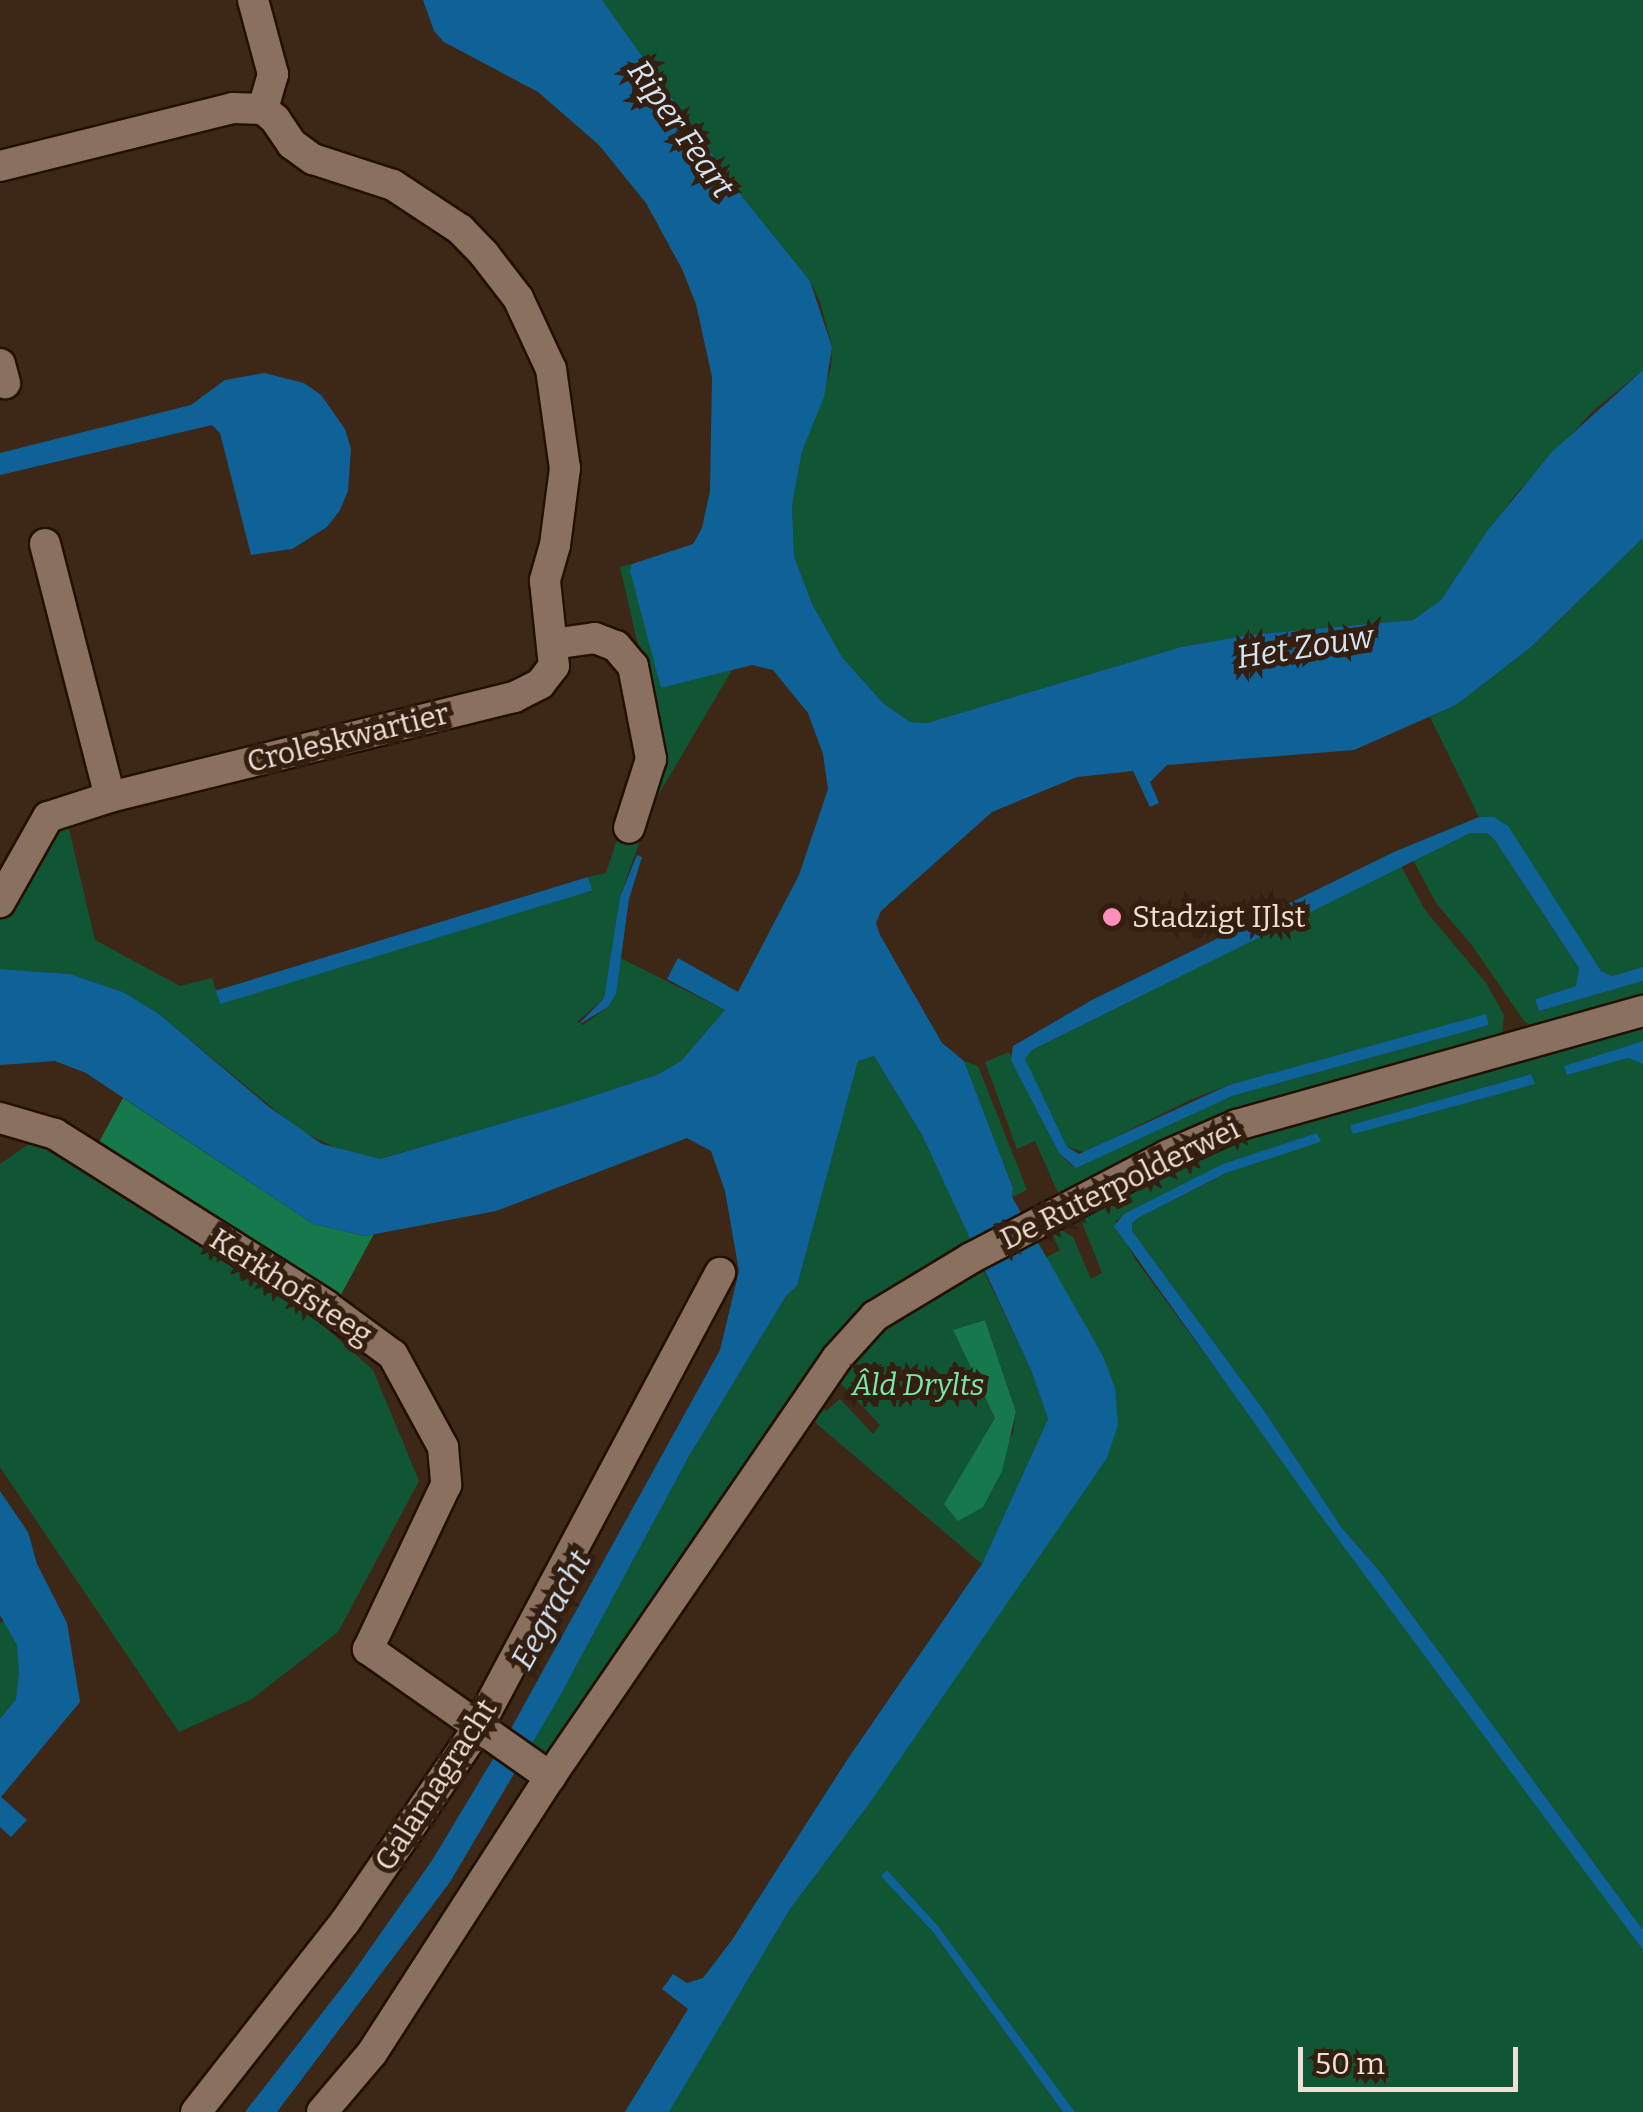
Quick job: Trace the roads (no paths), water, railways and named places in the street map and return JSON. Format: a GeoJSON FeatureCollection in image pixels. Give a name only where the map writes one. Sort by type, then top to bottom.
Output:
{"type":"FeatureCollection","features":[{"type":"Feature","properties":{"kind":"street"},"geometry":{"type":"LineString","coordinates":[[0,166],[232,108],[262,109],[273,74],[253,0]]}},
{"type":"Feature","properties":{"kind":"street","name":"Croleskwartier"},"geometry":{"type":"LineString","coordinates":[[0,902],[48,817],[110,797],[514,697],[540,684],[554,666],[544,581],[555,545],[565,468],[551,369],[518,298],[460,229],[393,185],[313,159],[292,144],[276,119],[262,109]]}},
{"type":"Feature","properties":{"kind":"street"},"geometry":{"type":"LineString","coordinates":[[44,544],[110,797]]}},
{"type":"Feature","properties":{"kind":"street"},"geometry":{"type":"LineString","coordinates":[[552,644],[595,638],[616,646],[633,666],[652,744],[629,828]]}},
{"type":"Feature","properties":{"kind":"street","name":"De Ruterpolderwei"},"geometry":{"type":"LineString","coordinates":[[538,1769],[874,1316],[971,1258],[1237,1124],[1643,1011]]}},
{"type":"Feature","properties":{"kind":"street","name":"Kerkhofsteeg"},"geometry":{"type":"LineString","coordinates":[[0,1141],[13,1120],[54,1134],[325,1306],[393,1355],[443,1448],[446,1485],[368,1649],[538,1769]]}},
{"type":"Feature","properties":{"kind":"street","name":"Galamagracht"},"geometry":{"type":"LineString","coordinates":[[196,2112],[487,1735],[720,1274]]}},
{"type":"Feature","properties":{"kind":"street"},"geometry":{"type":"LineString","coordinates":[[322,2112],[372,2053],[538,1769]]}},
{"type":"Feature","properties":{"kind":"water"},"geometry":{"type":"Polygon","coordinates":[[[423,0],[602,0],[744,199],[810,281],[832,347],[824,397],[802,451],[792,506],[794,556],[812,604],[842,657],[883,703],[910,722],[927,723],[1181,647],[1249,635],[1413,620],[1441,600],[1488,530],[1552,452],[1643,370],[1643,538],[1530,648],[1456,705],[1354,750],[1167,765],[1150,782],[1159,803],[1150,807],[1133,771],[1077,777],[992,812],[881,911],[876,923],[880,935],[942,1043],[964,1061],[1013,1188],[1012,1197],[1103,1356],[1115,1388],[1118,1425],[1107,1458],[871,1801],[790,1909],[669,2112],[625,2112],[688,2009],[662,1989],[673,1974],[687,1983],[703,1978],[732,1940],[847,1760],[982,1564],[1048,1419],[1031,1370],[922,1135],[874,1056],[858,1061],[797,1286],[786,1296],[688,1458],[560,1696],[450,1882],[277,2112],[245,2112],[347,1981],[433,1859],[508,1734],[720,1350],[739,1271],[725,1191],[711,1151],[687,1138],[496,1211],[365,1236],[313,1224],[86,1073],[55,1061],[0,1065],[0,969],[70,974],[123,992],[159,1014],[269,1107],[322,1144],[380,1159],[568,1104],[657,1075],[681,1061],[725,1010],[667,979],[678,958],[738,992],[799,875],[828,789],[823,754],[808,713],[773,670],[752,665],[661,688],[630,571],[632,564],[693,544],[702,528],[710,491],[712,377],[696,304],[682,269],[646,203],[599,145],[538,92],[444,42],[434,31],[423,0]]]}},
{"type":"Feature","properties":{"kind":"water"},"geometry":{"type":"Polygon","coordinates":[[[264,373],[304,383],[321,395],[345,429],[351,449],[348,491],[340,510],[327,527],[292,549],[251,555],[220,433],[212,425],[0,475],[0,453],[191,405],[225,380],[264,373]]]}},
{"type":"Feature","properties":{"kind":"water"},"geometry":{"type":"Polygon","coordinates":[[[1479,817],[1494,817],[1508,826],[1601,971],[1612,976],[1643,967],[1643,981],[1539,1011],[1535,999],[1576,986],[1579,968],[1494,839],[1487,833],[1470,833],[1032,1050],[1025,1059],[1067,1147],[1079,1154],[1229,1085],[1486,1014],[1489,1025],[1232,1096],[1076,1168],[1059,1153],[1011,1060],[1013,1046],[1092,1000],[1394,852],[1479,817]]]}},
{"type":"Feature","properties":{"kind":"water"},"geometry":{"type":"Polygon","coordinates":[[[637,855],[642,857],[629,899],[616,994],[608,1007],[578,1025],[604,998],[620,897],[637,855]]]}},
{"type":"Feature","properties":{"kind":"water"},"geometry":{"type":"Polygon","coordinates":[[[588,877],[592,890],[220,1004],[216,991],[588,877]]]}},
{"type":"Feature","properties":{"kind":"water"},"geometry":{"type":"Polygon","coordinates":[[[1643,1041],[1643,1064],[1628,1058],[1567,1075],[1564,1066],[1643,1041]]]}},
{"type":"Feature","properties":{"kind":"water"},"geometry":{"type":"Polygon","coordinates":[[[1531,1074],[1535,1084],[1353,1134],[1351,1129],[1351,1125],[1531,1074]]]}},
{"type":"Feature","properties":{"kind":"water"},"geometry":{"type":"Polygon","coordinates":[[[1317,1133],[1321,1141],[1226,1173],[1138,1218],[1132,1223],[1132,1231],[1265,1412],[1342,1528],[1381,1573],[1643,1930],[1643,1950],[1318,1512],[1114,1226],[1124,1214],[1223,1164],[1317,1133]]]}},
{"type":"Feature","properties":{"kind":"water"},"geometry":{"type":"Polygon","coordinates":[[[0,1491],[28,1532],[37,1564],[67,1623],[80,1702],[1,1797],[27,1820],[11,1837],[0,1827],[0,1719],[16,1699],[19,1671],[17,1645],[0,1615],[0,1491]]]}},
{"type":"Feature","properties":{"kind":"water"},"geometry":{"type":"Polygon","coordinates":[[[887,1870],[938,1926],[1075,2112],[1063,2112],[933,1932],[881,1876],[887,1870]]]}},
{"type":"Feature","properties":{"kind":"place","name":"Stadzigt IJlst"},"geometry":{"type":"Point","coordinates":[1112,917]}},
{"type":"Feature","properties":{"kind":"water label","name":"Riper Feart"},"geometry":{"type":"Point","coordinates":[681,129]}},
{"type":"Feature","properties":{"kind":"water label","name":"Het Zouw"},"geometry":{"type":"Point","coordinates":[1305,647]}},
{"type":"Feature","properties":{"kind":"water label","name":"Eegracht"},"geometry":{"type":"Point","coordinates":[551,1610]}},
{"type":"Feature","properties":{"kind":"park label","name":"Âld Drylts"},"geometry":{"type":"Point","coordinates":[918,1385]}}]}
